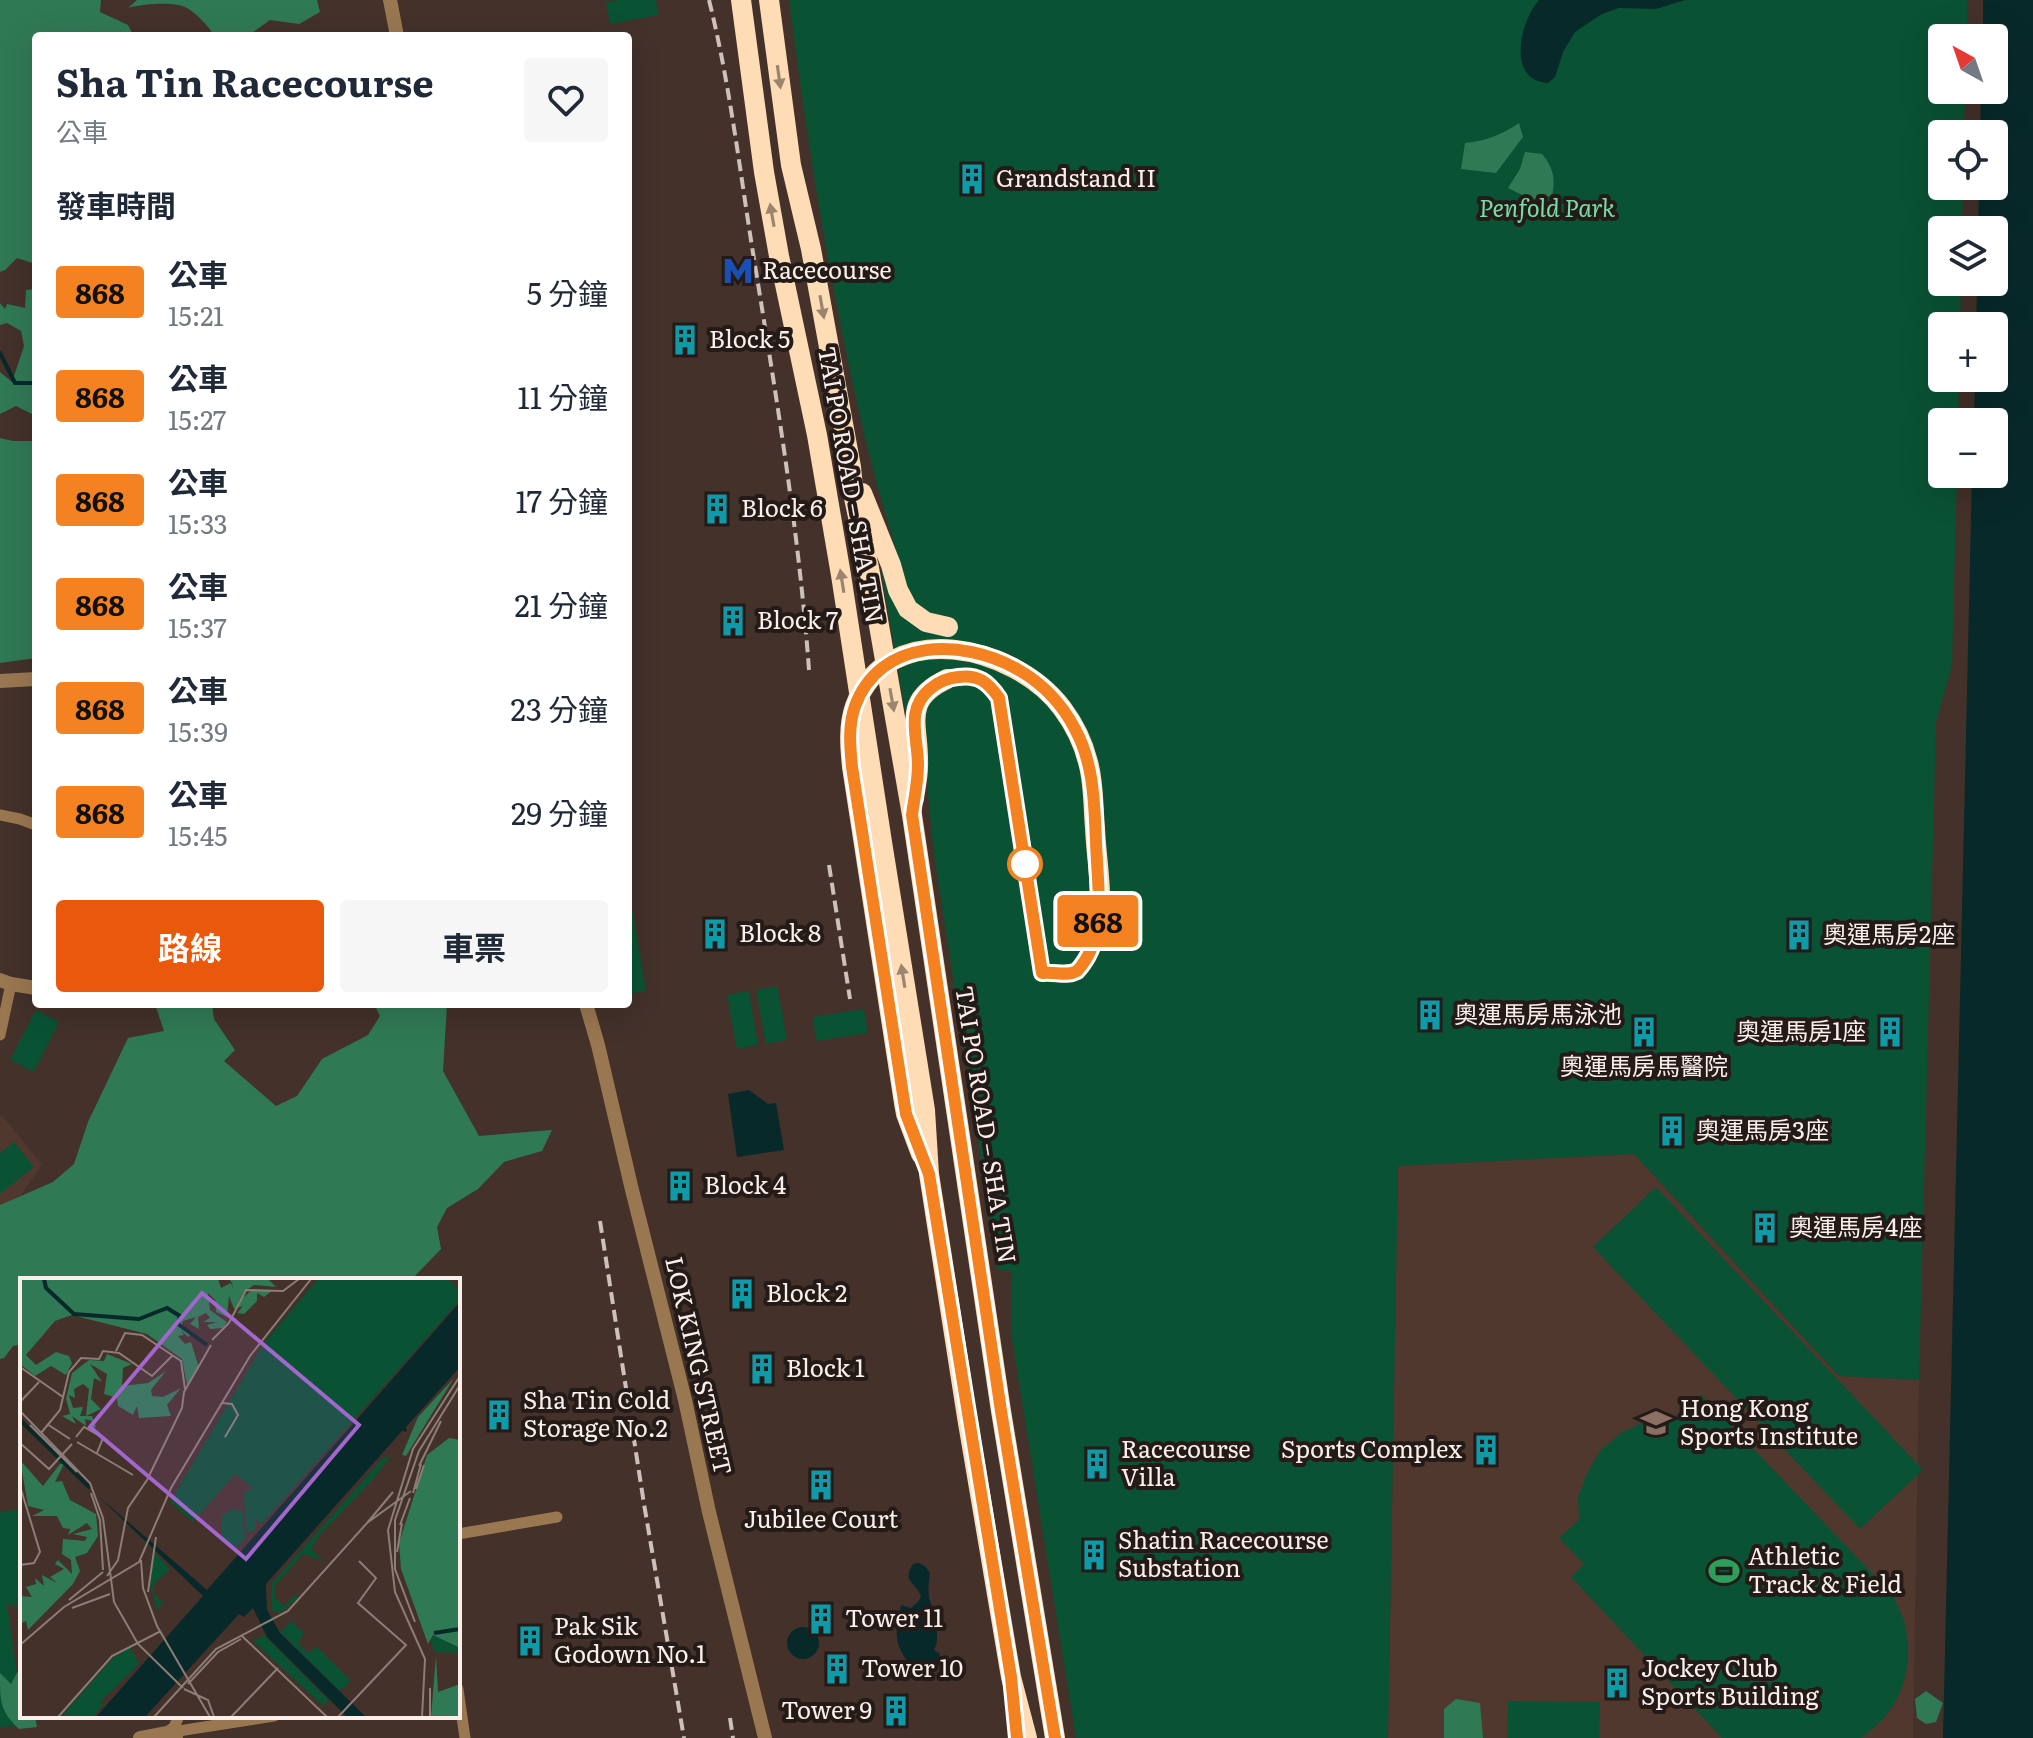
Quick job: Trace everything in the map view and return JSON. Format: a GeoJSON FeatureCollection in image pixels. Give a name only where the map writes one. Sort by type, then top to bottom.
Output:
{"type":"FeatureCollection","features":[{"type":"Feature","properties":{"kind":"highway","name":"TAI PO ROAD – SHA TIN"},"geometry":{"type":"LineString","coordinates":[[741,0],[769,200],[817,435],[841,575],[925,1110],[929,1174],[1011,1677],[1027,1738]]}},
{"type":"Feature","properties":{"kind":"highway","name":"TAI PO ROAD – SHA TIN"},"geometry":{"type":"LineString","coordinates":[[769,0],[791,165],[811,249],[912,815],[1001,1411],[1055,1738]]}},
{"type":"Feature","properties":{"kind":"highway"},"geometry":{"type":"LineString","coordinates":[[851,467],[908,609],[926,622],[948,627]]}},
{"type":"Feature","properties":{"kind":"highway"},"geometry":{"type":"LineString","coordinates":[[929,1174],[906,1114],[852,767],[850,734],[859,696],[872,678],[887,665],[915,652],[943,649],[976,653],[1014,667],[1056,700],[1075,728],[1087,758],[1100,907],[1094,943]]}},
{"type":"Feature","properties":{"kind":"highway"},"geometry":{"type":"LineString","coordinates":[[912,815],[918,767],[915,712],[921,697],[947,679]]}},
{"type":"Feature","properties":{"kind":"highway"},"geometry":{"type":"LineString","coordinates":[[1011,1677],[1017,1738]]}},
{"type":"Feature","properties":{"kind":"street"},"geometry":{"type":"LineString","coordinates":[[390,0],[396,32]]}},
{"type":"Feature","properties":{"kind":"street"},"geometry":{"type":"LineString","coordinates":[[0,681],[32,679]]}},
{"type":"Feature","properties":{"kind":"street"},"geometry":{"type":"LineString","coordinates":[[0,815],[32,824]]}},
{"type":"Feature","properties":{"kind":"street"},"geometry":{"type":"LineString","coordinates":[[0,1035],[6,982],[32,987]]}},
{"type":"Feature","properties":{"kind":"street","name":"LOK KING STREET"},"geometry":{"type":"LineString","coordinates":[[587,1008],[765,1738]]}},
{"type":"Feature","properties":{"kind":"street"},"geometry":{"type":"LineString","coordinates":[[460,1534],[557,1517]]}},
{"type":"Feature","properties":{"kind":"street"},"geometry":{"type":"LineString","coordinates":[[460,1703],[465,1738]]}},
{"type":"Feature","properties":{"kind":"street"},"geometry":{"type":"LineString","coordinates":[[140,1738],[171,1736],[193,1729],[262,1718]]}},
{"type":"Feature","properties":{"kind":"shaded area"},"geometry":{"type":"Polygon","coordinates":[[[2,1115],[42,1165],[20,1196],[0,1205],[0,1117],[2,1115]]]}},
{"type":"Feature","properties":{"kind":"shaded area","name":"Hong Kong Sports Institute"},"geometry":{"type":"Polygon","coordinates":[[[1634,1154],[1839,1376],[1919,1380],[1913,1738],[1388,1738],[1398,1166],[1634,1154]]]}},
{"type":"Feature","properties":{"kind":"green space"},"geometry":{"type":"Polygon","coordinates":[[[0,0],[101,0],[100,12],[128,25],[132,32],[32,32],[32,263],[17,258],[0,272],[0,0]]]}},
{"type":"Feature","properties":{"kind":"green space"},"geometry":{"type":"Polygon","coordinates":[[[137,0],[317,0],[320,12],[299,24],[270,20],[253,32],[212,32],[202,20],[182,6],[149,4],[128,8],[137,0]]]}},
{"type":"Feature","properties":{"kind":"green space"},"geometry":{"type":"Polygon","coordinates":[[[656,0],[659,15],[610,24],[606,2],[656,0]]]}},
{"type":"Feature","properties":{"kind":"green space","name":"Penfold Park"},"geometry":{"type":"Polygon","coordinates":[[[789,0],[1967,0],[1967,24],[1928,24],[1928,104],[1965,104],[1964,120],[1928,120],[1928,200],[1963,200],[1962,216],[1928,216],[1928,296],[1961,296],[1960,312],[1928,312],[1928,392],[1959,392],[1958,408],[1928,408],[1928,488],[1957,488],[1952,665],[1936,722],[1919,1380],[1839,1376],[1634,1154],[1398,1166],[1388,1738],[1076,1738],[1011,1333],[1012,1271],[998,1270],[934,854],[922,736],[909,736],[881,570],[900,564],[870,458],[845,345],[814,173],[789,0]]]}},
{"type":"Feature","properties":{"kind":"green space"},"geometry":{"type":"Polygon","coordinates":[[[1519,123],[1523,137],[1496,173],[1461,169],[1465,143],[1493,137],[1519,123]]]}},
{"type":"Feature","properties":{"kind":"green space"},"geometry":{"type":"Polygon","coordinates":[[[1525,152],[1542,154],[1549,164],[1554,184],[1552,196],[1530,199],[1508,188],[1520,169],[1525,152]]]}},
{"type":"Feature","properties":{"kind":"green space"},"geometry":{"type":"Polygon","coordinates":[[[32,289],[32,414],[16,406],[0,414],[0,372],[12,382],[24,346],[21,331],[7,323],[0,325],[0,303],[5,309],[7,304],[25,308],[26,290],[32,289]]]}},
{"type":"Feature","properties":{"kind":"green space"},"geometry":{"type":"Polygon","coordinates":[[[0,438],[32,441],[32,659],[0,663],[0,438]]]}},
{"type":"Feature","properties":{"kind":"green space"},"geometry":{"type":"Polygon","coordinates":[[[632,913],[633,913],[646,991],[632,993],[632,913]]]}},
{"type":"Feature","properties":{"kind":"green space"},"geometry":{"type":"Polygon","coordinates":[[[777,986],[787,1040],[766,1044],[756,990],[777,986]]]}},
{"type":"Feature","properties":{"kind":"green space"},"geometry":{"type":"Polygon","coordinates":[[[749,991],[758,1045],[737,1049],[727,995],[749,991]]]}},
{"type":"Feature","properties":{"kind":"green space"},"geometry":{"type":"Polygon","coordinates":[[[156,1008],[213,1008],[214,1019],[235,1050],[224,1061],[276,1106],[297,1096],[322,1059],[368,1035],[380,1016],[376,1008],[447,1008],[443,1071],[479,1136],[552,1130],[542,1151],[504,1162],[478,1189],[447,1208],[437,1227],[441,1249],[413,1278],[20,1278],[20,1344],[13,1346],[0,1359],[0,1205],[53,1182],[74,1164],[88,1122],[128,1038],[164,1031],[156,1008]]]}},
{"type":"Feature","properties":{"kind":"green space"},"geometry":{"type":"Polygon","coordinates":[[[864,1009],[868,1033],[816,1041],[813,1017],[864,1009]]]}},
{"type":"Feature","properties":{"kind":"green space"},"geometry":{"type":"Polygon","coordinates":[[[36,1010],[59,1022],[34,1072],[10,1060],[36,1010]]]}},
{"type":"Feature","properties":{"kind":"green space"},"geometry":{"type":"Polygon","coordinates":[[[14,1142],[34,1167],[0,1194],[0,1153],[14,1142]]]}},
{"type":"Feature","properties":{"kind":"green space"},"geometry":{"type":"Polygon","coordinates":[[[1656,1187],[1923,1470],[1860,1529],[1593,1247],[1656,1187]]]}},
{"type":"Feature","properties":{"kind":"green space","name":"Athletic Track & Field"},"geometry":{"type":"Polygon","coordinates":[[[1702,1395],[1893,1595],[1908,1642],[1906,1674],[1895,1703],[1861,1738],[1722,1738],[1571,1577],[1584,1564],[1559,1538],[1579,1520],[1578,1497],[1588,1471],[1601,1450],[1621,1433],[1646,1421],[1680,1415],[1702,1395]]]}},
{"type":"Feature","properties":{"kind":"green space"},"geometry":{"type":"Polygon","coordinates":[[[20,1509],[20,1608],[7,1603],[20,1696],[20,1718],[23,1718],[24,1724],[0,1728],[0,1512],[20,1509]]]}},
{"type":"Feature","properties":{"kind":"green space"},"geometry":{"type":"Polygon","coordinates":[[[20,1667],[20,1718],[35,1718],[37,1727],[19,1729],[8,1717],[2,1705],[0,1673],[11,1684],[20,1667]]]}},
{"type":"Feature","properties":{"kind":"green space"},"geometry":{"type":"Polygon","coordinates":[[[1926,1691],[1943,1703],[1936,1722],[1926,1724],[1917,1718],[1915,1699],[1926,1691]]]}},
{"type":"Feature","properties":{"kind":"green space"},"geometry":{"type":"Polygon","coordinates":[[[1456,1699],[1480,1703],[1483,1738],[1444,1738],[1444,1709],[1456,1699]]]}},
{"type":"Feature","properties":{"kind":"green space"},"geometry":{"type":"Polygon","coordinates":[[[1508,1701],[1600,1702],[1599,1738],[1507,1738],[1508,1701]]]}},
{"type":"Feature","properties":{"kind":"water"},"geometry":{"type":"Polygon","coordinates":[[[1539,0],[1685,0],[1656,9],[1619,8],[1602,14],[1575,32],[1563,52],[1555,77],[1548,83],[1535,80],[1526,72],[1522,61],[1522,35],[1539,0]]]}},
{"type":"Feature","properties":{"kind":"water"},"geometry":{"type":"Polygon","coordinates":[[[1983,0],[2033,0],[2033,1738],[1943,1738],[1972,488],[2008,488],[2008,408],[1974,408],[1975,392],[2008,392],[2008,312],[1976,312],[1977,296],[2008,296],[2008,216],[1978,216],[1979,200],[2008,200],[2008,120],[1980,120],[1981,104],[2008,104],[2008,24],[1983,24],[1983,0]]]}},
{"type":"Feature","properties":{"kind":"water"},"geometry":{"type":"Polygon","coordinates":[[[749,1090],[768,1104],[776,1103],[784,1150],[737,1157],[728,1094],[749,1090]]]}},
{"type":"Feature","properties":{"kind":"water"},"geometry":{"type":"Polygon","coordinates":[[[919,1563],[930,1573],[928,1591],[933,1609],[929,1615],[937,1632],[934,1650],[940,1654],[930,1669],[923,1670],[917,1669],[906,1659],[897,1634],[901,1605],[911,1608],[921,1597],[909,1579],[913,1564],[919,1563]]]}},
{"type":"Feature","properties":{"kind":"water"},"geometry":{"type":"Polygon","coordinates":[[[803,1627],[814,1632],[819,1643],[814,1654],[803,1659],[792,1654],[787,1643],[792,1632],[803,1627]]]}},
{"type":"Feature","properties":{"kind":"waterway"},"geometry":{"type":"LineString","coordinates":[[0,353],[15,383],[32,383]]}},
{"type":"Feature","properties":{"kind":"railway"},"geometry":{"type":"LineString","coordinates":[[709,0],[729,96],[778,412],[793,515],[809,670]]}},
{"type":"Feature","properties":{"kind":"railway"},"geometry":{"type":"LineString","coordinates":[[829,865],[850,999]]}},
{"type":"Feature","properties":{"kind":"railway"},"geometry":{"type":"LineString","coordinates":[[600,1221],[684,1738]]}},
{"type":"Feature","properties":{"kind":"railway"},"geometry":{"type":"LineString","coordinates":[[730,1718],[733,1738]]}},
{"type":"Feature","properties":{"kind":"bus line","name":"868"},"geometry":{"type":"LineString","coordinates":[[1017,1738],[1011,1677],[929,1174],[906,1114],[852,767],[852,717],[865,687],[880,670],[895,660],[934,649],[985,655],[1014,667],[1044,688],[1061,706],[1075,728],[1091,776],[1100,907],[1094,943],[1082,966],[1072,974],[1042,973],[999,698],[988,683],[973,676],[947,679],[921,697],[915,712],[918,767],[912,815],[1001,1411],[1055,1738]]}},
{"type":"Feature","properties":{"kind":"place","name":"Grandstand II"},"geometry":{"type":"Point","coordinates":[972,179]}},
{"type":"Feature","properties":{"kind":"place","name":"Racecourse"},"geometry":{"type":"Point","coordinates":[738,271]}},
{"type":"Feature","properties":{"kind":"place","name":"Block 5"},"geometry":{"type":"Point","coordinates":[685,340]}},
{"type":"Feature","properties":{"kind":"place","name":"Block 6"},"geometry":{"type":"Point","coordinates":[717,509]}},
{"type":"Feature","properties":{"kind":"place","name":"Block 7"},"geometry":{"type":"Point","coordinates":[733,621]}},
{"type":"Feature","properties":{"kind":"place","name":"Block 8"},"geometry":{"type":"Point","coordinates":[715,934]}},
{"type":"Feature","properties":{"kind":"place","name":"奧運馬房2座"},"geometry":{"type":"Point","coordinates":[1799,935]}},
{"type":"Feature","properties":{"kind":"place","name":"奧運馬房馬泳池"},"geometry":{"type":"Point","coordinates":[1430,1015]}},
{"type":"Feature","properties":{"kind":"place","name":"奧運馬房馬醫院"},"geometry":{"type":"Point","coordinates":[1644,1032]}},
{"type":"Feature","properties":{"kind":"place","name":"奧運馬房1座"},"geometry":{"type":"Point","coordinates":[1890,1032]}},
{"type":"Feature","properties":{"kind":"place","name":"奧運馬房3座"},"geometry":{"type":"Point","coordinates":[1672,1131]}},
{"type":"Feature","properties":{"kind":"place","name":"Block 4"},"geometry":{"type":"Point","coordinates":[680,1186]}},
{"type":"Feature","properties":{"kind":"place","name":"奧運馬房4座"},"geometry":{"type":"Point","coordinates":[1765,1228]}},
{"type":"Feature","properties":{"kind":"place","name":"Block 2"},"geometry":{"type":"Point","coordinates":[742,1294]}},
{"type":"Feature","properties":{"kind":"place","name":"Block 1"},"geometry":{"type":"Point","coordinates":[762,1369]}},
{"type":"Feature","properties":{"kind":"place","name":"Sha Tin Cold Storage No.2"},"geometry":{"type":"Point","coordinates":[499,1415]}},
{"type":"Feature","properties":{"kind":"place","name":"Hong Kong Sports Institute"},"geometry":{"type":"Point","coordinates":[1656,1423]}},
{"type":"Feature","properties":{"kind":"place","name":"Sports Complex"},"geometry":{"type":"Point","coordinates":[1486,1450]}},
{"type":"Feature","properties":{"kind":"place","name":"Racecourse Villa"},"geometry":{"type":"Point","coordinates":[1097,1464]}},
{"type":"Feature","properties":{"kind":"place","name":"Jubilee Court"},"geometry":{"type":"Point","coordinates":[821,1485]}},
{"type":"Feature","properties":{"kind":"place","name":"Shatin Racecourse Substation"},"geometry":{"type":"Point","coordinates":[1094,1555]}},
{"type":"Feature","properties":{"kind":"place","name":"Athletic Track & Field"},"geometry":{"type":"Point","coordinates":[1724,1571]}},
{"type":"Feature","properties":{"kind":"place","name":"Tower 11"},"geometry":{"type":"Point","coordinates":[821,1619]}},
{"type":"Feature","properties":{"kind":"place","name":"Pak Sik Godown No.1"},"geometry":{"type":"Point","coordinates":[530,1641]}},
{"type":"Feature","properties":{"kind":"place","name":"Tower 10"},"geometry":{"type":"Point","coordinates":[837,1669]}},
{"type":"Feature","properties":{"kind":"place","name":"Jockey Club Sports Building"},"geometry":{"type":"Point","coordinates":[1617,1683]}},
{"type":"Feature","properties":{"kind":"place","name":"Tower 9"},"geometry":{"type":"Point","coordinates":[896,1711]}}]}
